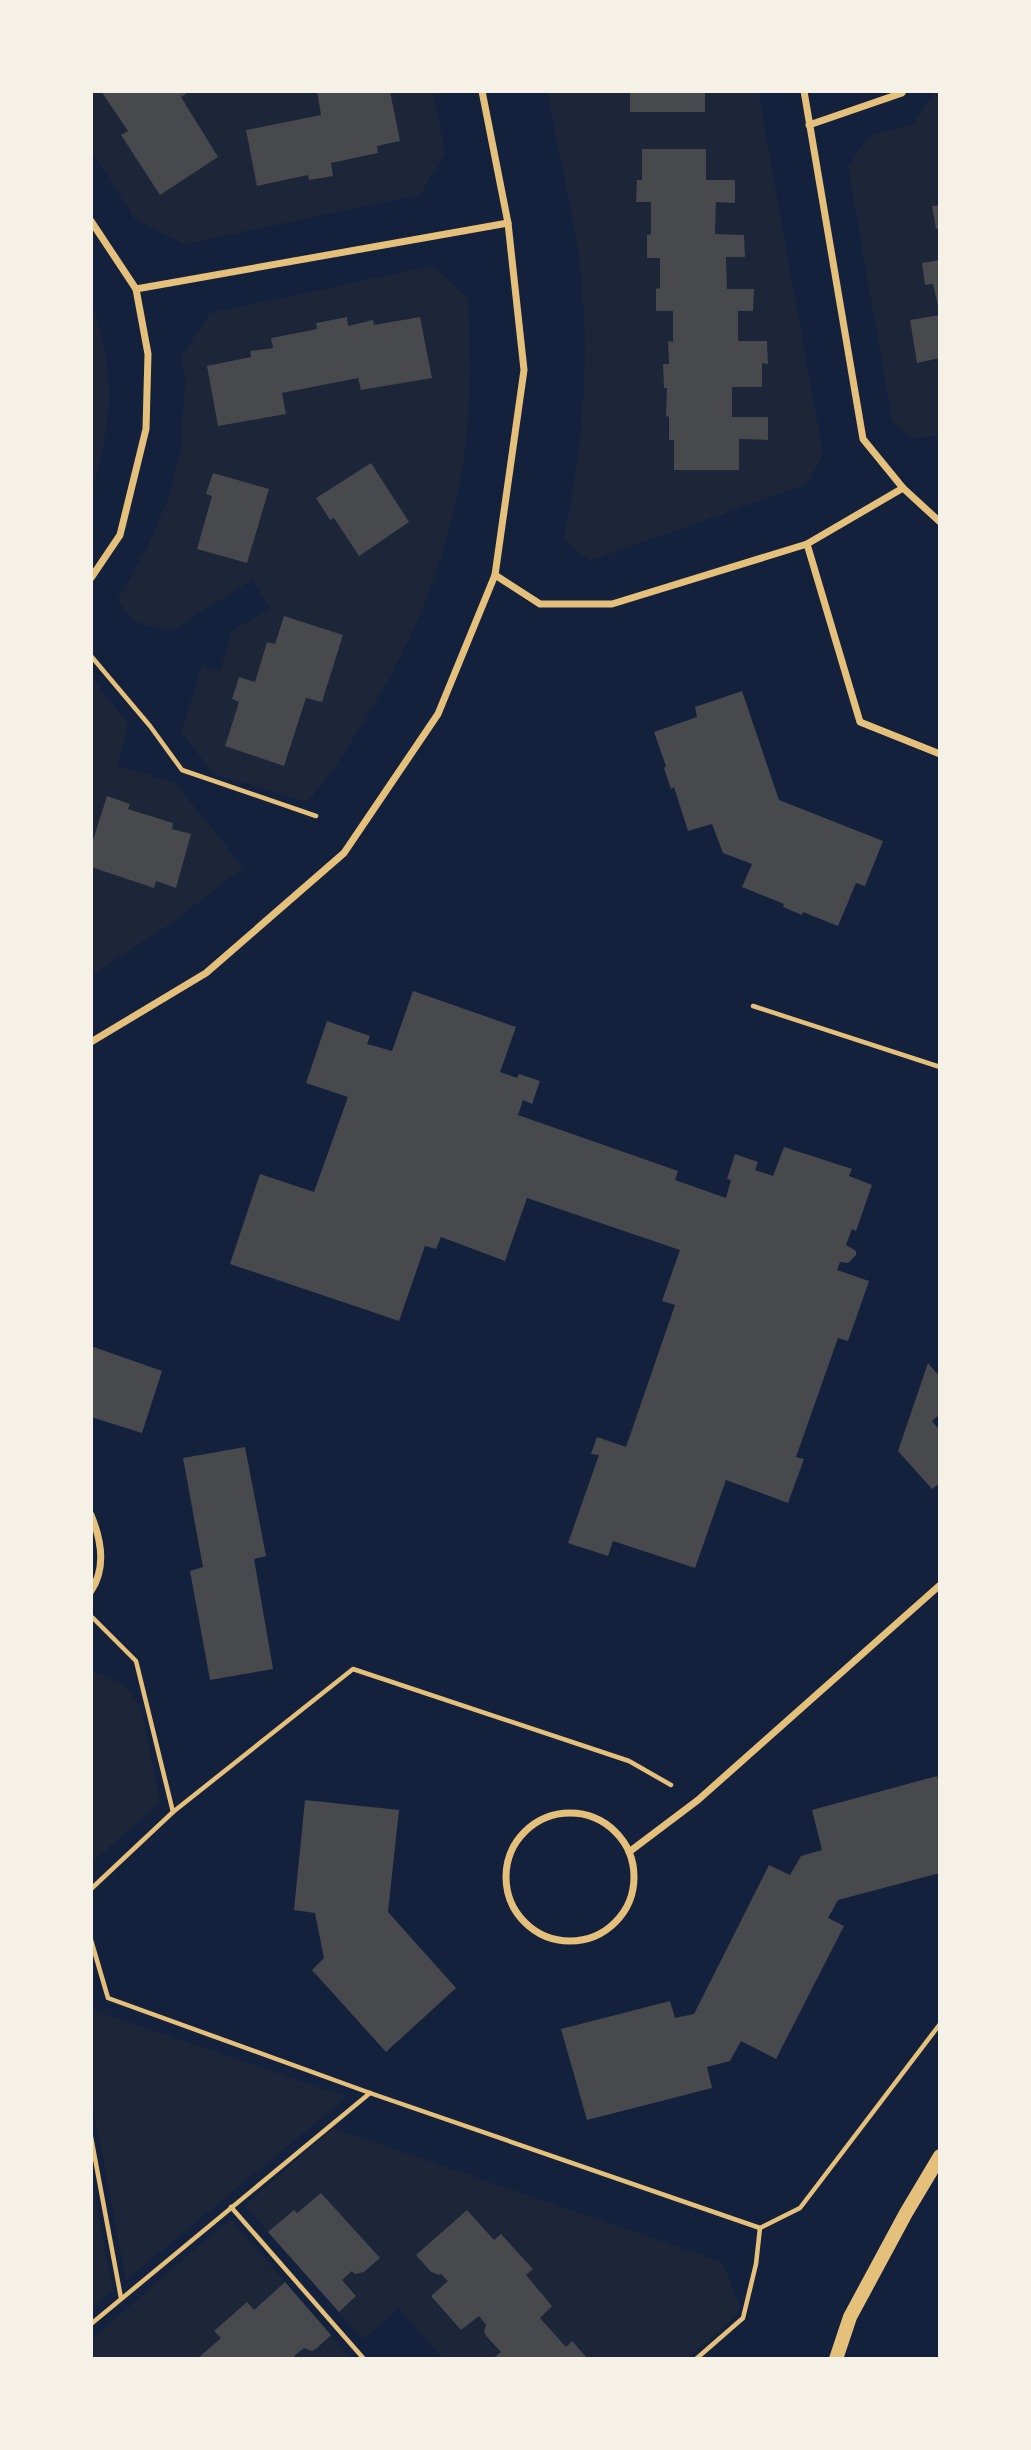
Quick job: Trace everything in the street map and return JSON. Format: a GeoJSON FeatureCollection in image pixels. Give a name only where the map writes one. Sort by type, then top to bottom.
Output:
{"type":"FeatureCollection","features":[{"type":"Feature","properties":{"kind":"main road"},"geometry":{"type":"LineString","coordinates":[[836,2359],[850,2317],[940,2156]]}},
{"type":"Feature","properties":{"kind":"street"},"geometry":{"type":"LineString","coordinates":[[91,1042],[206,973],[344,853],[438,713],[495,575],[524,370],[508,223],[482,91]]}},
{"type":"Feature","properties":{"kind":"street"},"geometry":{"type":"LineString","coordinates":[[804,91],[863,439],[903,488],[940,522]]}},
{"type":"Feature","properties":{"kind":"street"},"geometry":{"type":"LineString","coordinates":[[809,125],[903,91]]}},
{"type":"Feature","properties":{"kind":"street"},"geometry":{"type":"LineString","coordinates":[[91,221],[136,289],[148,354],[146,429],[120,535],[91,578]]}},
{"type":"Feature","properties":{"kind":"street"},"geometry":{"type":"LineString","coordinates":[[136,289],[508,223]]}},
{"type":"Feature","properties":{"kind":"street"},"geometry":{"type":"LineString","coordinates":[[495,575],[540,604],[612,604],[807,544],[903,488]]}},
{"type":"Feature","properties":{"kind":"street"},"geometry":{"type":"LineString","coordinates":[[807,544],[860,722],[940,754]]}},
{"type":"Feature","properties":{"kind":"street"},"geometry":{"type":"LineString","coordinates":[[91,1515],[100,1537],[101,1563],[91,1591]]}},
{"type":"Feature","properties":{"kind":"street"},"geometry":{"type":"LineString","coordinates":[[629,1852],[698,1800],[940,1585]]}},
{"type":"Feature","properties":{"kind":"street"},"geometry":{"type":"LineString","coordinates":[[578,1813],[599,1819],[617,1833],[629,1852],[635,1871],[633,1891],[626,1910],[612,1926],[595,1937],[575,1942],[555,1940],[536,1932],[520,1919],[510,1902],[505,1879],[508,1857],[518,1838],[535,1822],[556,1814],[578,1813]]}},
{"type":"Feature","properties":{"kind":"path"},"geometry":{"type":"LineString","coordinates":[[91,656],[150,726],[182,770],[316,816]]}},
{"type":"Feature","properties":{"kind":"path"},"geometry":{"type":"LineString","coordinates":[[753,1006],[940,1067]]}},
{"type":"Feature","properties":{"kind":"path"},"geometry":{"type":"LineString","coordinates":[[91,1616],[136,1661],[173,1812]]}},
{"type":"Feature","properties":{"kind":"path"},"geometry":{"type":"LineString","coordinates":[[91,1889],[173,1812],[353,1669],[629,1761],[698,1800]]}},
{"type":"Feature","properties":{"kind":"path"},"geometry":{"type":"LineString","coordinates":[[91,1940],[108,1998],[370,2093],[760,2228],[800,2208],[940,2024]]}},
{"type":"Feature","properties":{"kind":"path"},"geometry":{"type":"LineString","coordinates":[[91,2324],[370,2093]]}},
{"type":"Feature","properties":{"kind":"path"},"geometry":{"type":"LineString","coordinates":[[91,2137],[121,2298]]}},
{"type":"Feature","properties":{"kind":"path"},"geometry":{"type":"LineString","coordinates":[[231,2207],[364,2359]]}},
{"type":"Feature","properties":{"kind":"path"},"geometry":{"type":"LineString","coordinates":[[696,2359],[743,2318],[756,2264],[760,2228]]}},
{"type":"Feature","properties":{"kind":"shaded area"},"geometry":{"type":"Polygon","coordinates":[[[91,91],[102,91],[128,131],[121,136],[161,194],[218,157],[181,97],[186,94],[184,91],[317,91],[321,115],[246,130],[258,186],[308,175],[333,176],[331,163],[378,154],[377,146],[390,91],[433,91],[445,153],[420,195],[184,244],[135,219],[91,151],[91,91]]]}},
{"type":"Feature","properties":{"kind":"shaded area"},"geometry":{"type":"Polygon","coordinates":[[[547,91],[630,91],[631,112],[704,112],[705,91],[758,91],[823,454],[807,484],[590,561],[564,539],[576,469],[583,399],[583,294],[576,238],[547,91]],[[642,149],[642,180],[637,181],[636,202],[651,202],[651,234],[647,235],[647,257],[660,258],[660,288],[656,289],[656,310],[673,311],[673,342],[668,342],[669,364],[663,364],[669,440],[674,440],[674,470],[738,470],[739,439],[768,440],[768,417],[732,417],[732,387],[762,387],[762,363],[768,363],[767,342],[738,341],[738,311],[753,310],[754,290],[727,289],[726,257],[745,257],[744,235],[715,234],[716,202],[734,203],[735,181],[706,180],[705,149],[642,149]]]}},
{"type":"Feature","properties":{"kind":"shaded area"},"geometry":{"type":"Polygon","coordinates":[[[935,91],[940,91],[940,205],[933,206],[940,228],[940,260],[922,264],[925,285],[933,284],[940,315],[911,320],[917,363],[940,358],[940,435],[912,439],[892,420],[848,167],[868,136],[912,125],[935,91]]]}},
{"type":"Feature","properties":{"kind":"shaded area"},"geometry":{"type":"Polygon","coordinates":[[[433,266],[468,299],[470,365],[467,432],[462,471],[444,547],[432,584],[401,656],[350,744],[307,802],[214,774],[181,732],[202,666],[220,671],[232,631],[270,609],[252,580],[171,631],[135,622],[117,600],[148,547],[169,496],[181,450],[185,382],[182,356],[210,313],[433,266]],[[346,317],[316,322],[317,329],[272,337],[273,348],[250,351],[251,357],[219,426],[285,414],[282,393],[358,378],[361,390],[432,377],[420,317],[374,325],[373,320],[348,326],[346,317]],[[371,463],[316,498],[329,520],[334,518],[359,555],[371,463]],[[213,474],[206,494],[212,496],[197,549],[247,562],[268,489],[213,474]],[[284,616],[275,644],[267,643],[255,682],[239,678],[232,699],[239,702],[225,746],[306,698],[322,702],[343,635],[284,616]]]}},
{"type":"Feature","properties":{"kind":"shaded area"},"geometry":{"type":"Polygon","coordinates":[[[91,304],[104,349],[108,397],[103,445],[91,490],[91,304]]]}},
{"type":"Feature","properties":{"kind":"shaded area"},"geometry":{"type":"Polygon","coordinates":[[[91,677],[129,725],[117,765],[175,783],[243,867],[175,921],[91,975],[91,867],[154,888],[156,881],[176,888],[191,835],[172,829],[173,823],[128,809],[130,805],[107,797],[91,846],[91,677]]]}},
{"type":"Feature","properties":{"kind":"shaded area"},"geometry":{"type":"Polygon","coordinates":[[[91,1671],[123,1684],[141,1707],[160,1803],[91,1863],[91,1671]]]}},
{"type":"Feature","properties":{"kind":"shaded area"},"geometry":{"type":"Polygon","coordinates":[[[91,2009],[347,2097],[126,2280],[91,2096],[91,2009]]]}},
{"type":"Feature","properties":{"kind":"shaded area"},"geometry":{"type":"Polygon","coordinates":[[[333,2128],[722,2262],[740,2307],[737,2315],[686,2359],[588,2359],[572,2342],[566,2347],[540,2318],[552,2306],[526,2275],[532,2268],[501,2234],[494,2240],[467,2210],[416,2255],[431,2272],[441,2274],[448,2281],[431,2296],[461,2330],[479,2316],[486,2325],[487,2336],[501,2352],[492,2359],[443,2359],[399,2309],[363,2339],[339,2312],[356,2296],[342,2280],[352,2271],[355,2274],[364,2272],[380,2258],[321,2193],[297,2213],[294,2210],[268,2232],[245,2205],[333,2128]]]}},
{"type":"Feature","properties":{"kind":"shaded area"},"geometry":{"type":"Polygon","coordinates":[[[91,2177],[113,2291],[91,2310],[91,2177]]]}},
{"type":"Feature","properties":{"kind":"shaded area"},"geometry":{"type":"Polygon","coordinates":[[[230,2219],[285,2282],[254,2310],[214,2331],[221,2338],[197,2359],[91,2359],[91,2340],[230,2219]]]}},
{"type":"Feature","properties":{"kind":"shaded area"},"geometry":{"type":"Polygon","coordinates":[[[331,2335],[351,2359],[297,2359],[294,2356],[304,2348],[314,2350],[331,2335]]]}},
{"type":"Feature","properties":{"kind":"building"},"geometry":{"type":"Polygon","coordinates":[[[101,91],[184,91],[186,94],[181,97],[218,157],[160,195],[121,135],[128,131],[101,91]]]}},
{"type":"Feature","properties":{"kind":"building"},"geometry":{"type":"Polygon","coordinates":[[[317,91],[390,91],[400,141],[377,146],[378,153],[331,163],[333,176],[309,180],[308,175],[257,186],[246,130],[321,115],[317,91]]]}},
{"type":"Feature","properties":{"kind":"building"},"geometry":{"type":"Polygon","coordinates":[[[630,91],[705,91],[705,112],[630,112],[630,91]]]}},
{"type":"Feature","properties":{"kind":"building"},"geometry":{"type":"Polygon","coordinates":[[[642,149],[706,149],[706,180],[735,180],[735,203],[716,202],[715,234],[744,235],[745,257],[726,257],[727,289],[754,289],[753,311],[738,311],[738,341],[767,341],[768,364],[762,363],[762,387],[732,387],[732,417],[768,417],[768,440],[739,439],[739,470],[674,470],[674,440],[669,440],[663,364],[669,364],[668,341],[673,342],[673,311],[656,311],[656,289],[660,288],[660,258],[647,258],[647,235],[651,234],[651,202],[636,202],[637,180],[642,180],[642,149]]]}},
{"type":"Feature","properties":{"kind":"building"},"geometry":{"type":"Polygon","coordinates":[[[940,205],[940,228],[936,229],[932,206],[940,205]]]}},
{"type":"Feature","properties":{"kind":"building"},"geometry":{"type":"Polygon","coordinates":[[[940,260],[939,310],[933,284],[925,285],[922,263],[940,260]]]}},
{"type":"Feature","properties":{"kind":"building"},"geometry":{"type":"Polygon","coordinates":[[[940,315],[940,358],[917,363],[910,320],[940,315]]]}},
{"type":"Feature","properties":{"kind":"building"},"geometry":{"type":"Polygon","coordinates":[[[347,317],[348,326],[373,320],[374,325],[420,317],[432,378],[361,390],[358,378],[282,393],[286,414],[218,426],[207,366],[251,357],[250,351],[273,348],[271,338],[317,329],[316,323],[347,317]]]}},
{"type":"Feature","properties":{"kind":"building"},"geometry":{"type":"Polygon","coordinates":[[[371,463],[409,522],[359,556],[334,518],[330,520],[316,498],[371,463]]]}},
{"type":"Feature","properties":{"kind":"building"},"geometry":{"type":"Polygon","coordinates":[[[213,473],[269,489],[247,563],[197,549],[212,496],[206,494],[213,473]]]}},
{"type":"Feature","properties":{"kind":"building"},"geometry":{"type":"Polygon","coordinates":[[[284,616],[343,635],[322,702],[306,698],[284,766],[225,746],[239,702],[232,699],[239,677],[255,682],[267,642],[275,644],[284,616]]]}},
{"type":"Feature","properties":{"kind":"building"},"geometry":{"type":"Polygon","coordinates":[[[742,691],[779,800],[883,841],[865,886],[856,883],[838,926],[803,912],[802,915],[783,907],[784,904],[742,887],[752,864],[723,853],[712,824],[688,831],[674,787],[671,789],[654,732],[697,717],[695,707],[742,691]]]}},
{"type":"Feature","properties":{"kind":"building"},"geometry":{"type":"Polygon","coordinates":[[[107,796],[130,804],[128,809],[173,823],[172,829],[191,834],[176,888],[156,881],[154,888],[91,867],[91,846],[107,796]]]}},
{"type":"Feature","properties":{"kind":"building"},"geometry":{"type":"Polygon","coordinates":[[[413,991],[516,1027],[500,1072],[517,1078],[519,1074],[540,1081],[532,1104],[523,1100],[518,1115],[678,1171],[675,1180],[726,1198],[731,1180],[727,1179],[735,1154],[758,1162],[755,1170],[773,1176],[784,1147],[852,1169],[849,1176],[872,1185],[856,1231],[852,1229],[846,1245],[856,1251],[856,1255],[848,1263],[840,1262],[837,1270],[869,1281],[848,1341],[838,1338],[796,1457],[804,1459],[788,1503],[726,1480],[695,1568],[613,1541],[608,1556],[568,1543],[599,1455],[591,1454],[597,1437],[626,1447],[675,1305],[662,1301],[680,1250],[527,1198],[505,1261],[441,1237],[436,1249],[425,1246],[399,1321],[230,1264],[260,1174],[314,1192],[348,1097],[306,1083],[327,1021],[370,1036],[367,1044],[392,1051],[413,991]]]}},
{"type":"Feature","properties":{"kind":"building"},"geometry":{"type":"Polygon","coordinates":[[[91,1346],[162,1371],[142,1433],[91,1417],[91,1346]]]}},
{"type":"Feature","properties":{"kind":"building"},"geometry":{"type":"Polygon","coordinates":[[[928,1363],[940,1377],[940,1414],[932,1421],[940,1431],[940,1483],[932,1489],[898,1451],[928,1363]]]}},
{"type":"Feature","properties":{"kind":"building"},"geometry":{"type":"Polygon","coordinates":[[[245,1447],[266,1556],[254,1559],[273,1669],[210,1680],[190,1571],[203,1567],[183,1458],[245,1447]]]}},
{"type":"Feature","properties":{"kind":"building"},"geometry":{"type":"Polygon","coordinates":[[[937,1776],[940,1789],[940,1873],[838,1900],[828,1918],[844,1926],[776,2059],[741,2041],[730,2061],[707,2067],[712,2088],[587,2120],[561,2029],[670,2001],[675,2018],[694,2014],[769,1865],[790,1875],[801,1856],[822,1850],[812,1810],[937,1776]]]}},
{"type":"Feature","properties":{"kind":"building"},"geometry":{"type":"Polygon","coordinates":[[[305,1800],[399,1810],[388,1912],[456,1988],[386,2052],[312,1970],[324,1958],[315,1913],[294,1910],[305,1800]]]}},
{"type":"Feature","properties":{"kind":"building"},"geometry":{"type":"Polygon","coordinates":[[[321,2193],[380,2258],[364,2272],[355,2274],[352,2271],[342,2280],[356,2296],[339,2312],[268,2232],[294,2210],[297,2213],[321,2193]]]}},
{"type":"Feature","properties":{"kind":"building"},"geometry":{"type":"Polygon","coordinates":[[[467,2210],[494,2240],[501,2234],[533,2269],[526,2275],[552,2306],[540,2318],[566,2347],[572,2341],[588,2359],[492,2359],[501,2352],[486,2336],[486,2325],[479,2316],[461,2330],[431,2296],[448,2281],[441,2274],[431,2272],[416,2255],[467,2210]]]}},
{"type":"Feature","properties":{"kind":"building"},"geometry":{"type":"Polygon","coordinates":[[[285,2282],[331,2335],[317,2348],[312,2351],[304,2348],[294,2356],[297,2359],[197,2359],[221,2338],[214,2331],[247,2302],[254,2310],[285,2282]]]}}]}
